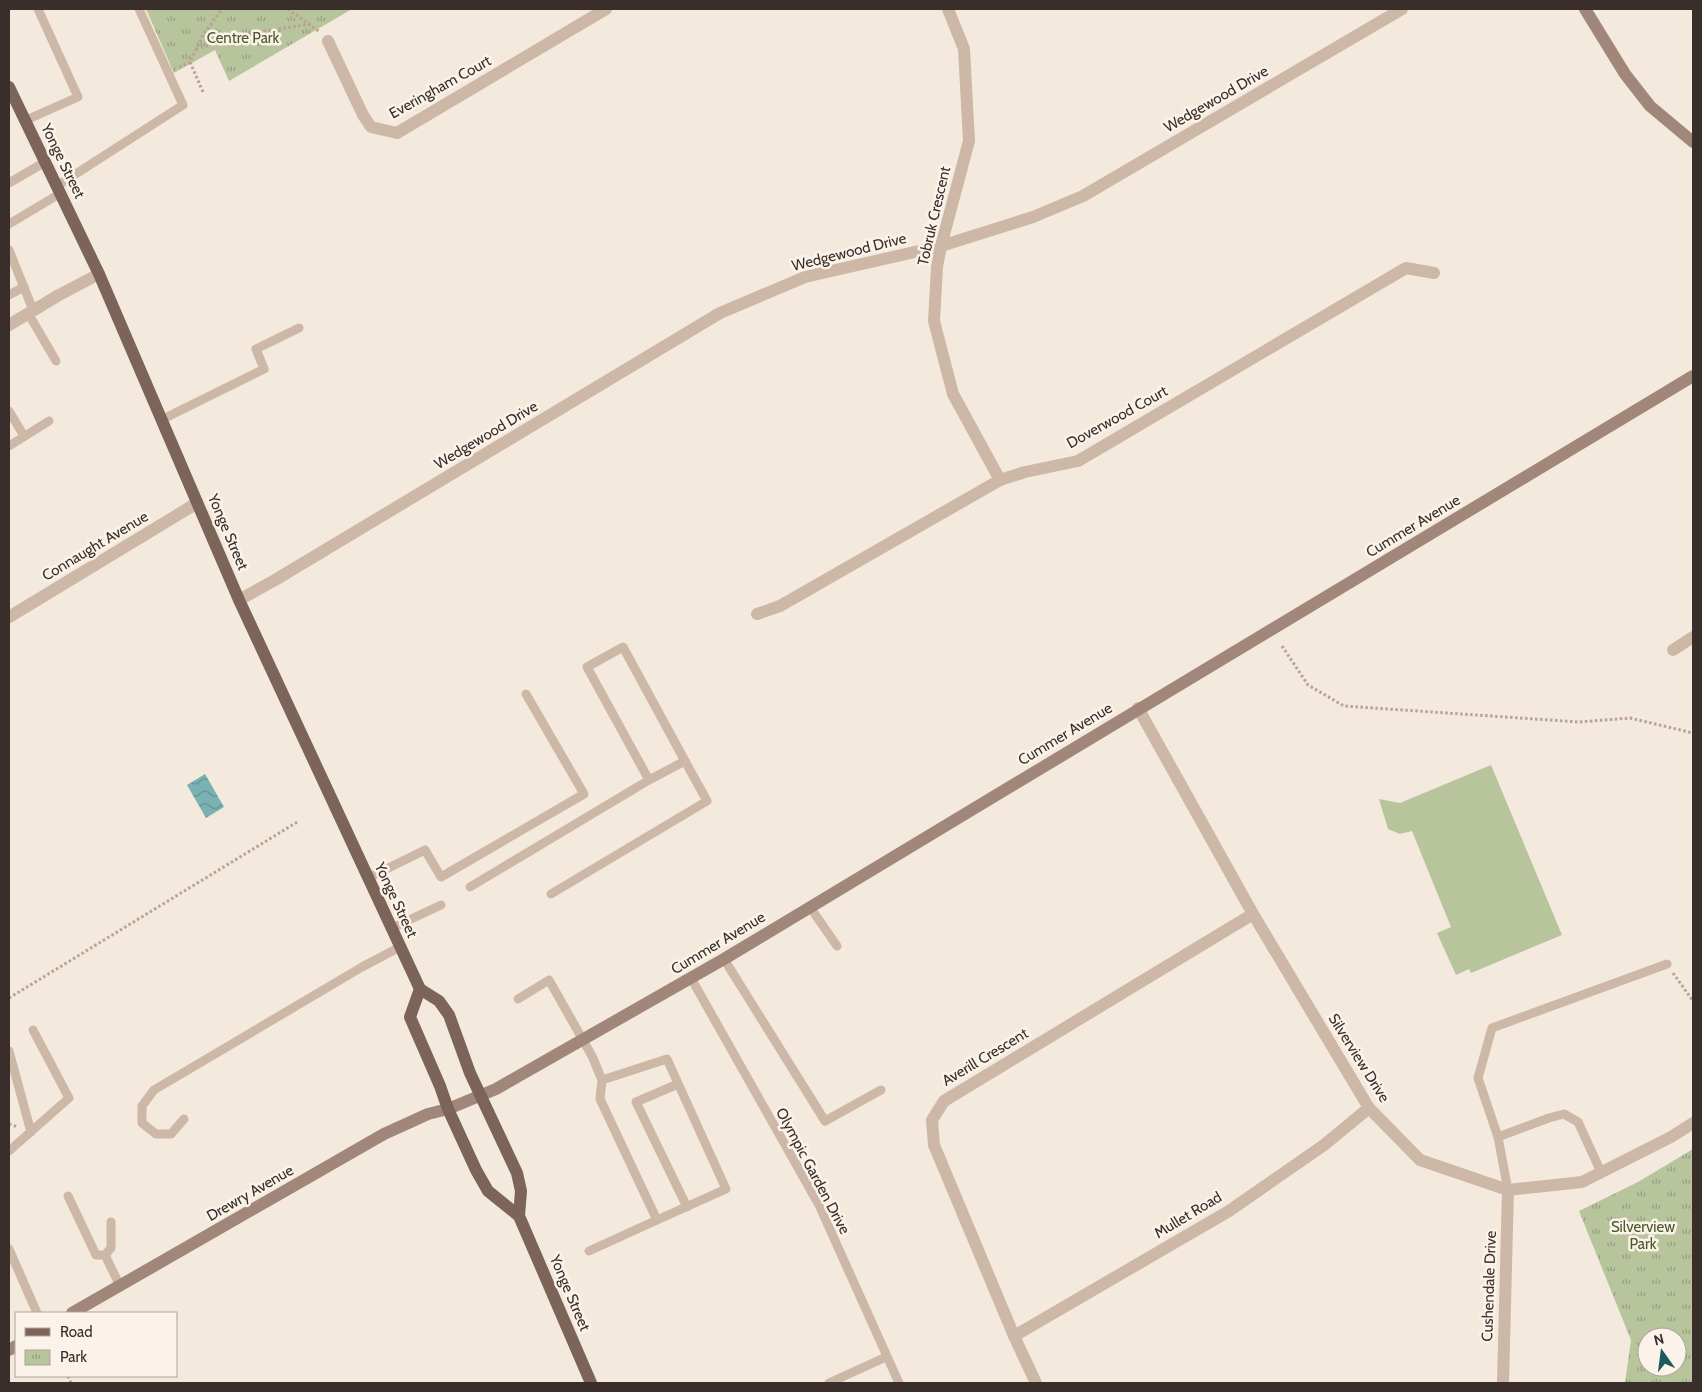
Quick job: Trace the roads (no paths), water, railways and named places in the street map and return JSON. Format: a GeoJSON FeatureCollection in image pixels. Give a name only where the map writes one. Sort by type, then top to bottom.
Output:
{"type":"FeatureCollection","features":[{"type":"Feature","properties":{"kind":"main road","name":"Yonge Street"},"geometry":{"type":"LineString","coordinates":[[9,87],[99,274],[239,600],[400,947],[420,989],[439,1001],[449,1015],[470,1073],[517,1173],[521,1191],[519,1216]]}},
{"type":"Feature","properties":{"kind":"main road","name":"Yonge Street"},"geometry":{"type":"LineString","coordinates":[[420,989],[410,1017],[448,1109],[476,1170],[488,1191],[519,1216],[591,1383]]}},
{"type":"Feature","properties":{"kind":"street","name":"Everingham Court"},"geometry":{"type":"LineString","coordinates":[[328,41],[363,115],[371,127],[397,133],[606,9]]}},
{"type":"Feature","properties":{"kind":"street","name":"Tobruk Crescent"},"geometry":{"type":"LineString","coordinates":[[948,9],[964,49],[969,141],[941,246],[937,267],[934,322],[952,394],[1000,480]]}},
{"type":"Feature","properties":{"kind":"street","name":"Wedgewood Drive"},"geometry":{"type":"LineString","coordinates":[[239,600],[720,314],[805,277],[941,246],[1033,217],[1083,196],[1402,9]]}},
{"type":"Feature","properties":{"kind":"street"},"geometry":{"type":"LineString","coordinates":[[1585,9],[1625,74],[1650,106],[1693,142]]}},
{"type":"Feature","properties":{"kind":"street","name":"Doverwood Court"},"geometry":{"type":"LineString","coordinates":[[757,614],[780,606],[1000,480],[1025,472],[1078,461],[1406,268],[1434,273]]}},
{"type":"Feature","properties":{"kind":"street"},"geometry":{"type":"LineString","coordinates":[[9,325],[99,274]]}},
{"type":"Feature","properties":{"kind":"street","name":"Cummer Avenue"},"geometry":{"type":"LineString","coordinates":[[448,1109],[496,1089],[724,959],[1138,708],[1693,376]]}},
{"type":"Feature","properties":{"kind":"street","name":"Connaught Avenue"},"geometry":{"type":"LineString","coordinates":[[9,617],[198,503]]}},
{"type":"Feature","properties":{"kind":"street"},"geometry":{"type":"LineString","coordinates":[[1673,650],[1693,637]]}},
{"type":"Feature","properties":{"kind":"street","name":"Silverview Drive"},"geometry":{"type":"LineString","coordinates":[[1138,708],[1253,914],[1369,1108],[1420,1160],[1508,1190],[1582,1182],[1693,1123]]}},
{"type":"Feature","properties":{"kind":"street","name":"Averill Crescent"},"geometry":{"type":"LineString","coordinates":[[1036,1383],[1014,1336],[934,1145],[932,1120],[944,1101],[1253,914]]}},
{"type":"Feature","properties":{"kind":"street","name":"Mullet Road"},"geometry":{"type":"LineString","coordinates":[[1014,1336],[1229,1211],[1324,1145],[1369,1108]]}},
{"type":"Feature","properties":{"kind":"street","name":"Drewry Avenue"},"geometry":{"type":"LineString","coordinates":[[74,1312],[384,1134],[428,1114],[448,1109]]}},
{"type":"Feature","properties":{"kind":"street","name":"Cushendale Drive"},"geometry":{"type":"LineString","coordinates":[[1503,1383],[1508,1190]]}},
{"type":"Feature","properties":{"kind":"lane"},"geometry":{"type":"LineString","coordinates":[[24,121],[78,97],[38,9]]}},
{"type":"Feature","properties":{"kind":"lane"},"geometry":{"type":"LineString","coordinates":[[9,224],[183,105],[139,9]]}},
{"type":"Feature","properties":{"kind":"lane"},"geometry":{"type":"LineString","coordinates":[[9,184],[45,162]]}},
{"type":"Feature","properties":{"kind":"lane"},"geometry":{"type":"LineString","coordinates":[[9,250],[24,287],[31,312],[56,361]]}},
{"type":"Feature","properties":{"kind":"lane"},"geometry":{"type":"LineString","coordinates":[[9,295],[24,287]]}},
{"type":"Feature","properties":{"kind":"lane"},"geometry":{"type":"LineString","coordinates":[[161,420],[264,369],[256,349],[299,328]]}},
{"type":"Feature","properties":{"kind":"lane"},"geometry":{"type":"LineString","coordinates":[[9,411],[24,436]]}},
{"type":"Feature","properties":{"kind":"lane"},"geometry":{"type":"LineString","coordinates":[[9,446],[49,421]]}},
{"type":"Feature","properties":{"kind":"lane"},"geometry":{"type":"LineString","coordinates":[[551,894],[707,801],[623,648],[587,667],[649,780]]}},
{"type":"Feature","properties":{"kind":"lane"},"geometry":{"type":"LineString","coordinates":[[368,878],[424,850],[441,877],[584,794],[526,694]]}},
{"type":"Feature","properties":{"kind":"lane"},"geometry":{"type":"LineString","coordinates":[[470,887],[649,780],[685,761]]}},
{"type":"Feature","properties":{"kind":"lane"},"geometry":{"type":"LineString","coordinates":[[392,928],[441,905]]}},
{"type":"Feature","properties":{"kind":"lane"},"geometry":{"type":"LineString","coordinates":[[810,907],[838,946]]}},
{"type":"Feature","properties":{"kind":"lane"},"geometry":{"type":"LineString","coordinates":[[184,1119],[171,1134],[156,1134],[142,1123],[142,1106],[154,1090],[400,947]]}},
{"type":"Feature","properties":{"kind":"lane"},"geometry":{"type":"LineString","coordinates":[[724,959],[825,1121],[881,1090]]}},
{"type":"Feature","properties":{"kind":"lane"},"geometry":{"type":"LineString","coordinates":[[1508,1190],[1498,1136],[1478,1078],[1492,1028],[1667,964]]}},
{"type":"Feature","properties":{"kind":"lane","name":"Olympic Garden Drive"},"geometry":{"type":"LineString","coordinates":[[691,978],[819,1205],[899,1383]]}},
{"type":"Feature","properties":{"kind":"lane"},"geometry":{"type":"LineString","coordinates":[[518,999],[549,980],[583,1039],[602,1080],[600,1099],[657,1220]]}},
{"type":"Feature","properties":{"kind":"lane"},"geometry":{"type":"LineString","coordinates":[[9,1151],[69,1098],[33,1030]]}},
{"type":"Feature","properties":{"kind":"lane"},"geometry":{"type":"LineString","coordinates":[[9,1050],[30,1132]]}},
{"type":"Feature","properties":{"kind":"lane"},"geometry":{"type":"LineString","coordinates":[[589,1251],[726,1189],[666,1059],[602,1080]]}},
{"type":"Feature","properties":{"kind":"lane"},"geometry":{"type":"LineString","coordinates":[[678,1084],[636,1102],[687,1207]]}},
{"type":"Feature","properties":{"kind":"lane"},"geometry":{"type":"LineString","coordinates":[[1498,1136],[1564,1114],[1578,1122],[1601,1172]]}},
{"type":"Feature","properties":{"kind":"lane"},"geometry":{"type":"LineString","coordinates":[[68,1196],[96,1255],[105,1256]]}},
{"type":"Feature","properties":{"kind":"lane"},"geometry":{"type":"LineString","coordinates":[[105,1256],[111,1248],[112,1222]]}},
{"type":"Feature","properties":{"kind":"lane"},"geometry":{"type":"LineString","coordinates":[[9,1249],[37,1312]]}},
{"type":"Feature","properties":{"kind":"lane"},"geometry":{"type":"LineString","coordinates":[[105,1256],[120,1286]]}},
{"type":"Feature","properties":{"kind":"lane"},"geometry":{"type":"LineString","coordinates":[[829,1383],[886,1357]]}},
{"type":"Feature","properties":{"kind":"water"},"geometry":{"type":"Polygon","coordinates":[[[205,774],[224,807],[206,818],[187,785],[205,774]]]}},
{"type":"Feature","properties":{"kind":"park label","name":"Centre Park"},"geometry":{"type":"Point","coordinates":[243,38]}},
{"type":"Feature","properties":{"kind":"park label","name":"Silverview Park"},"geometry":{"type":"Point","coordinates":[1643,1236]}}]}
